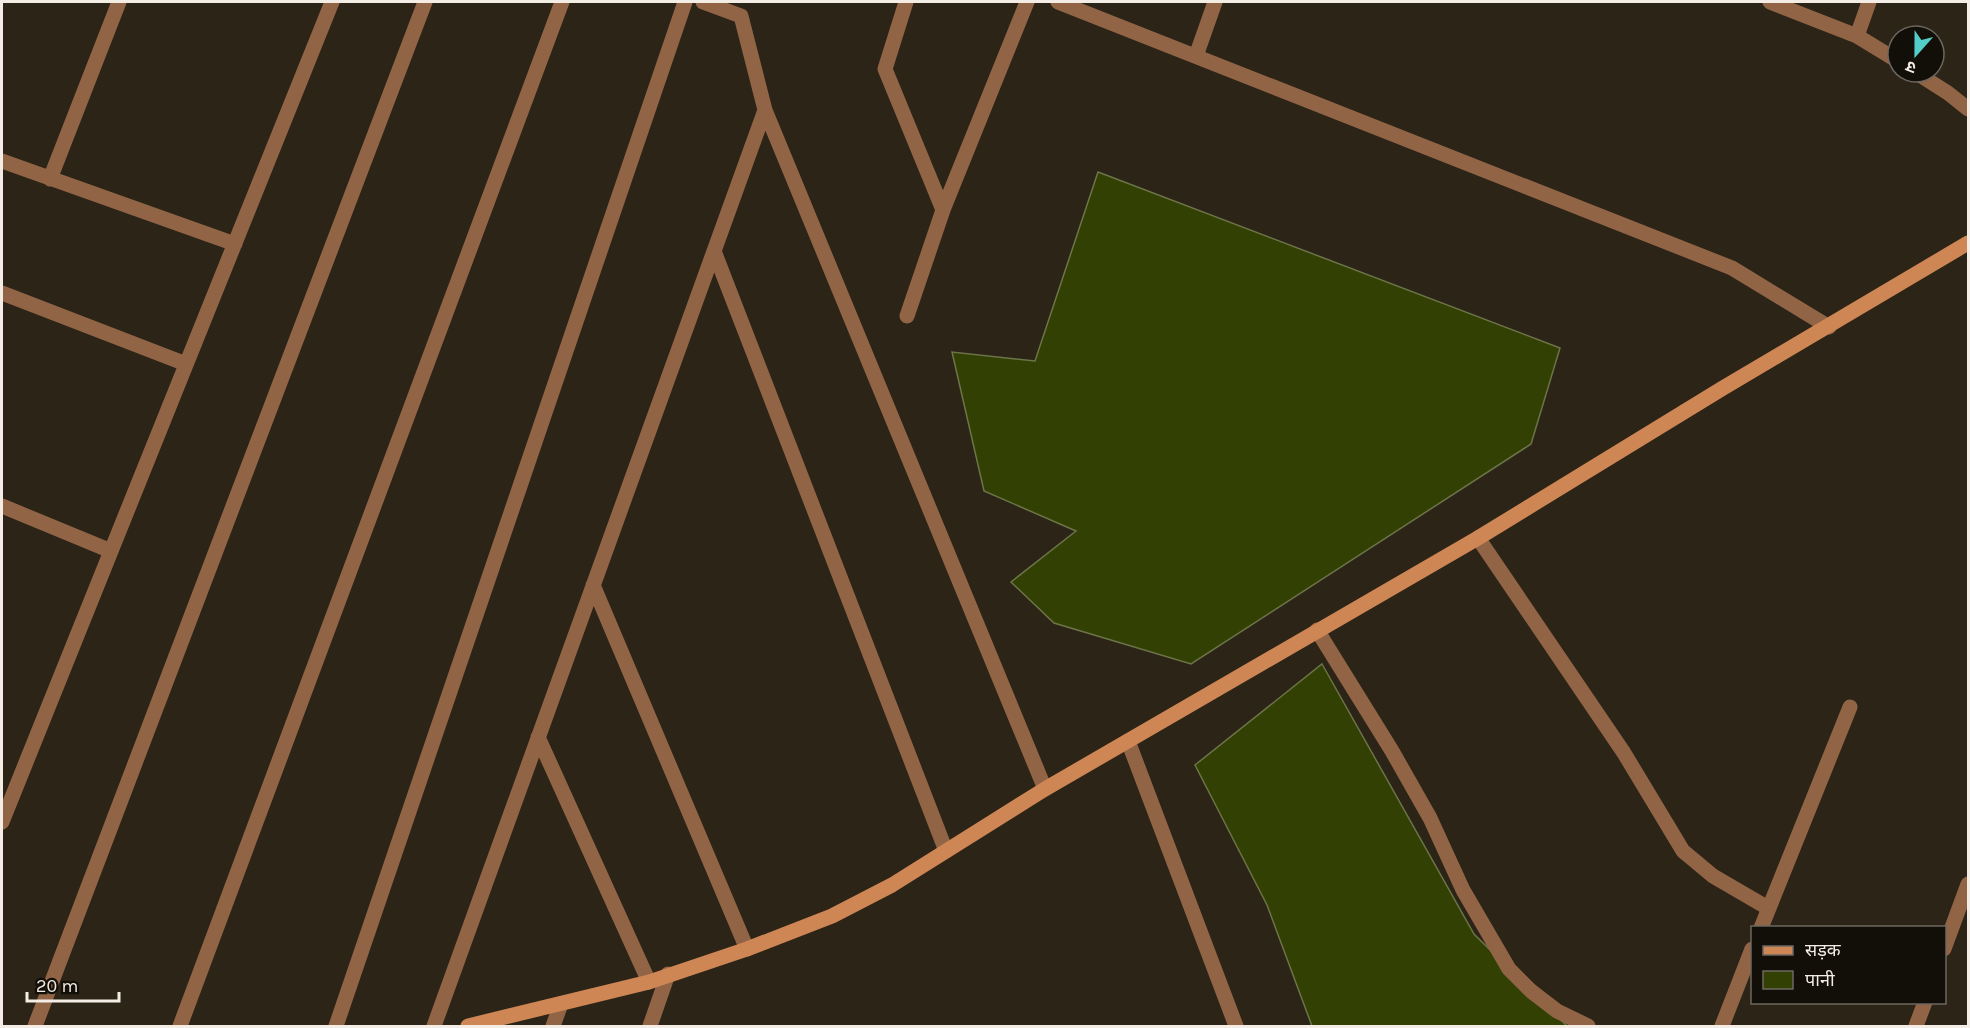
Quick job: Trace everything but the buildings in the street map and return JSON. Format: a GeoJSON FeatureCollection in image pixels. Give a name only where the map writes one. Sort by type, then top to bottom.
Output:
{"type":"FeatureCollection","features":[{"type":"Feature","properties":{"kind":"street"},"geometry":{"type":"LineString","coordinates":[[50,179],[119,2]]}},
{"type":"Feature","properties":{"kind":"street"},"geometry":{"type":"LineString","coordinates":[[2,822],[332,2]]}},
{"type":"Feature","properties":{"kind":"street"},"geometry":{"type":"LineString","coordinates":[[35,1026],[425,2]]}},
{"type":"Feature","properties":{"kind":"street"},"geometry":{"type":"LineString","coordinates":[[180,1026],[562,2]]}},
{"type":"Feature","properties":{"kind":"street"},"geometry":{"type":"LineString","coordinates":[[336,1026],[685,2]]}},
{"type":"Feature","properties":{"kind":"street"},"geometry":{"type":"LineString","coordinates":[[703,2],[721,5],[741,16],[765,110],[1045,789]]}},
{"type":"Feature","properties":{"kind":"street"},"geometry":{"type":"LineString","coordinates":[[906,2],[885,69],[943,210]]}},
{"type":"Feature","properties":{"kind":"street"},"geometry":{"type":"LineString","coordinates":[[907,316],[943,210],[1027,2]]}},
{"type":"Feature","properties":{"kind":"street"},"geometry":{"type":"LineString","coordinates":[[1058,2],[1731,268],[1828,327]]}},
{"type":"Feature","properties":{"kind":"street"},"geometry":{"type":"LineString","coordinates":[[1196,56],[1215,2]]}},
{"type":"Feature","properties":{"kind":"street"},"geometry":{"type":"LineString","coordinates":[[1770,2],[1857,36],[1886,54]]}},
{"type":"Feature","properties":{"kind":"street"},"geometry":{"type":"LineString","coordinates":[[1857,36],[1869,2]]}},
{"type":"Feature","properties":{"kind":"street"},"geometry":{"type":"LineString","coordinates":[[1934,84],[1968,109]]}},
{"type":"Feature","properties":{"kind":"street"},"geometry":{"type":"LineString","coordinates":[[434,1026],[765,110]]}},
{"type":"Feature","properties":{"kind":"street"},"geometry":{"type":"LineString","coordinates":[[2,161],[235,244]]}},
{"type":"Feature","properties":{"kind":"street"},"geometry":{"type":"LineString","coordinates":[[468,1026],[649,982],[747,949],[832,916],[892,885],[1045,789],[1478,538],[1723,388],[1968,243]]}},
{"type":"Feature","properties":{"kind":"street"},"geometry":{"type":"LineString","coordinates":[[714,251],[946,851]]}},
{"type":"Feature","properties":{"kind":"street"},"geometry":{"type":"LineString","coordinates":[[2,293],[186,364]]}},
{"type":"Feature","properties":{"kind":"street"},"geometry":{"type":"LineString","coordinates":[[2,506],[111,551]]}},
{"type":"Feature","properties":{"kind":"street"},"geometry":{"type":"LineString","coordinates":[[1478,538],[1624,753],[1683,851],[1713,876],[1768,908]]}},
{"type":"Feature","properties":{"kind":"street"},"geometry":{"type":"LineString","coordinates":[[593,585],[747,949]]}},
{"type":"Feature","properties":{"kind":"street"},"geometry":{"type":"LineString","coordinates":[[1317,630],[1392,750],[1430,818],[1462,890],[1509,969],[1531,991],[1557,1011],[1588,1026]]}},
{"type":"Feature","properties":{"kind":"street"},"geometry":{"type":"LineString","coordinates":[[1761,926],[1850,707]]}},
{"type":"Feature","properties":{"kind":"street"},"geometry":{"type":"LineString","coordinates":[[538,737],[649,982]]}},
{"type":"Feature","properties":{"kind":"street"},"geometry":{"type":"LineString","coordinates":[[1128,741],[1236,1026]]}},
{"type":"Feature","properties":{"kind":"street"},"geometry":{"type":"LineString","coordinates":[[1946,944],[1967,894]]}},
{"type":"Feature","properties":{"kind":"street"},"geometry":{"type":"LineString","coordinates":[[1722,1026],[1751,953]]}},
{"type":"Feature","properties":{"kind":"street"},"geometry":{"type":"LineString","coordinates":[[650,1026],[668,974]]}},
{"type":"Feature","properties":{"kind":"street"},"geometry":{"type":"LineString","coordinates":[[553,1026],[561,1004]]}},
{"type":"Feature","properties":{"kind":"street"},"geometry":{"type":"LineString","coordinates":[[1916,1026],[1924,1004]]}},
{"type":"Feature","properties":{"kind":"water"},"geometry":{"type":"Polygon","coordinates":[[[1098,172],[1560,348],[1531,444],[1191,664],[1054,623],[1011,582],[1076,531],[984,491],[952,352],[1035,361],[1098,172]]]}},
{"type":"Feature","properties":{"kind":"water"},"geometry":{"type":"Polygon","coordinates":[[[1322,664],[1474,934],[1567,1026],[1312,1026],[1267,905],[1195,765],[1322,664]]]}}]}
